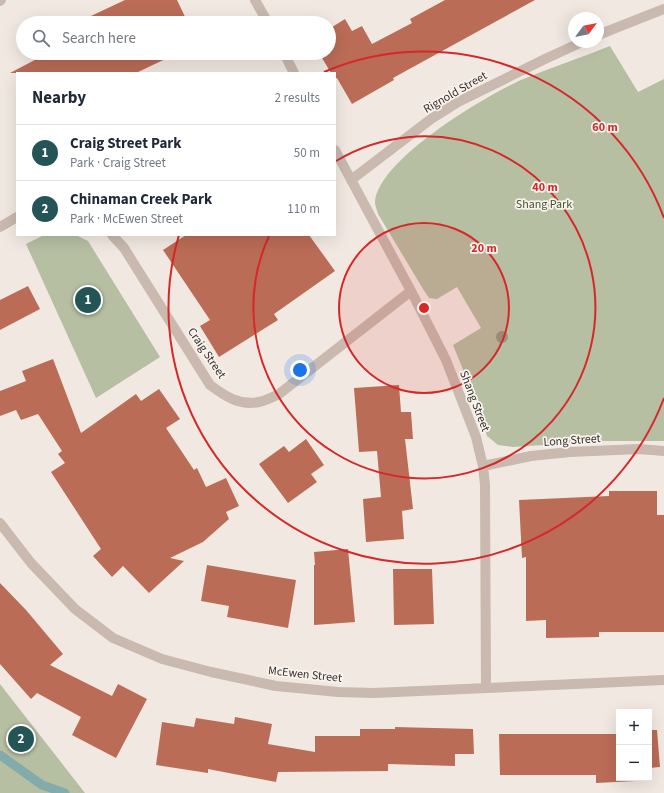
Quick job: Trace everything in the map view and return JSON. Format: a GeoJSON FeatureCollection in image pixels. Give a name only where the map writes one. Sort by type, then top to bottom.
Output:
{"type":"FeatureCollection","features":[{"type":"Feature","properties":{"kind":"street"},"geometry":{"type":"LineString","coordinates":[[255,0],[264,16]]}},
{"type":"Feature","properties":{"kind":"street"},"geometry":{"type":"LineString","coordinates":[[604,33],[664,9]]}},
{"type":"Feature","properties":{"kind":"street","name":"Rignold Street"},"geometry":{"type":"LineString","coordinates":[[351,180],[431,119],[458,102],[545,58],[568,48]]}},
{"type":"Feature","properties":{"kind":"street"},"geometry":{"type":"LineString","coordinates":[[288,60],[294,72]]}},
{"type":"Feature","properties":{"kind":"street","name":"Shang Street"},"geometry":{"type":"LineString","coordinates":[[336,152],[411,291],[446,360],[476,437],[483,466],[484,484],[486,688]]}},
{"type":"Feature","properties":{"kind":"street"},"geometry":{"type":"LineString","coordinates":[[0,227],[16,218]]}},
{"type":"Feature","properties":{"kind":"street","name":"Craig Street"},"geometry":{"type":"LineString","coordinates":[[113,236],[124,248],[210,385],[226,397],[242,403],[258,402],[279,394],[411,291]]}},
{"type":"Feature","properties":{"kind":"street","name":"Long Street"},"geometry":{"type":"LineString","coordinates":[[483,466],[531,456],[570,452],[639,449],[664,451]]}},
{"type":"Feature","properties":{"kind":"street","name":"McEwen Street"},"geometry":{"type":"LineString","coordinates":[[0,523],[31,563],[75,609],[113,638],[162,659],[211,672],[276,686],[338,692],[374,693],[664,680]]}},
{"type":"Feature","properties":{"kind":"green space","name":"Shang Park"},"geometry":{"type":"Polygon","coordinates":[[[610,46],[638,92],[664,79],[664,441],[605,441],[513,447],[498,445],[487,436],[477,404],[453,345],[481,328],[457,287],[437,299],[429,298],[378,214],[375,202],[381,185],[394,167],[413,149],[460,115],[483,100],[521,80],[610,46]]]}},
{"type":"Feature","properties":{"kind":"green space"},"geometry":{"type":"Polygon","coordinates":[[[42,236],[78,236],[88,241],[160,357],[96,398],[26,244],[42,236]]]}},
{"type":"Feature","properties":{"kind":"green space"},"geometry":{"type":"Polygon","coordinates":[[[0,684],[85,793],[0,793],[0,684]]]}},
{"type":"Feature","properties":{"kind":"building"},"geometry":{"type":"Polygon","coordinates":[[[125,0],[177,0],[185,16],[91,16],[125,0]]]}},
{"type":"Feature","properties":{"kind":"building"},"geometry":{"type":"Polygon","coordinates":[[[445,0],[535,0],[393,78],[394,80],[352,104],[336,78],[336,72],[330,72],[323,60],[336,60],[336,25],[345,19],[352,31],[362,26],[372,44],[412,23],[410,19],[445,0]]]}},
{"type":"Feature","properties":{"kind":"building"},"geometry":{"type":"Polygon","coordinates":[[[35,60],[163,60],[138,72],[10,73],[35,60]]]}},
{"type":"Feature","properties":{"kind":"building"},"geometry":{"type":"Polygon","coordinates":[[[184,236],[310,236],[335,271],[274,314],[278,320],[219,357],[200,326],[210,320],[163,250],[184,236]]]}},
{"type":"Feature","properties":{"kind":"building"},"geometry":{"type":"Polygon","coordinates":[[[28,286],[40,309],[0,330],[0,300],[28,286]]]}},
{"type":"Feature","properties":{"kind":"building"},"geometry":{"type":"Polygon","coordinates":[[[53,359],[81,433],[136,394],[141,401],[159,389],[180,419],[166,428],[194,470],[197,468],[206,487],[226,478],[239,506],[226,512],[229,519],[203,542],[170,558],[184,561],[149,593],[123,566],[112,577],[93,556],[101,549],[51,472],[65,463],[58,454],[62,451],[38,414],[21,420],[16,410],[0,416],[0,391],[26,381],[22,371],[53,359]]]}},
{"type":"Feature","properties":{"kind":"building"},"geometry":{"type":"Polygon","coordinates":[[[399,385],[401,412],[411,412],[413,439],[405,439],[413,509],[402,511],[404,539],[366,542],[363,499],[381,497],[377,451],[359,452],[354,388],[399,385]]]}},
{"type":"Feature","properties":{"kind":"building"},"geometry":{"type":"Polygon","coordinates":[[[306,439],[324,465],[311,474],[317,482],[288,503],[259,464],[284,446],[289,452],[306,439]]]}},
{"type":"Feature","properties":{"kind":"building"},"geometry":{"type":"Polygon","coordinates":[[[609,491],[657,491],[657,515],[664,515],[664,632],[599,632],[599,637],[546,638],[546,620],[526,621],[526,557],[522,558],[519,500],[609,496],[609,491]]]}},
{"type":"Feature","properties":{"kind":"building"},"geometry":{"type":"Polygon","coordinates":[[[348,549],[355,622],[314,625],[314,552],[348,549]]]}},
{"type":"Feature","properties":{"kind":"building"},"geometry":{"type":"Polygon","coordinates":[[[207,565],[296,580],[288,628],[227,617],[229,606],[201,601],[207,565]]]}},
{"type":"Feature","properties":{"kind":"building"},"geometry":{"type":"Polygon","coordinates":[[[393,569],[432,569],[434,624],[394,625],[393,569]]]}},
{"type":"Feature","properties":{"kind":"building"},"geometry":{"type":"Polygon","coordinates":[[[0,583],[26,610],[63,654],[50,665],[112,696],[118,684],[147,699],[116,758],[72,735],[81,717],[37,693],[31,699],[0,664],[0,583]]]}},
{"type":"Feature","properties":{"kind":"building"},"geometry":{"type":"Polygon","coordinates":[[[235,717],[272,724],[268,744],[315,752],[315,736],[360,736],[360,729],[395,729],[395,727],[473,729],[474,754],[455,754],[455,766],[388,764],[388,771],[278,772],[276,782],[208,769],[208,773],[156,765],[162,722],[194,727],[196,718],[234,724],[235,717]]]}},
{"type":"Feature","properties":{"kind":"building"},"geometry":{"type":"Polygon","coordinates":[[[652,730],[657,730],[660,767],[652,768],[652,730]]]}},
{"type":"Feature","properties":{"kind":"building"},"geometry":{"type":"Polygon","coordinates":[[[499,734],[616,734],[616,781],[636,781],[596,783],[596,775],[500,775],[499,734]]]}},
{"type":"Feature","properties":{"kind":"waterway"},"geometry":{"type":"LineString","coordinates":[[0,755],[42,785],[65,793]]}},
{"type":"Feature","properties":{"kind":"place","name":"Craig Street Park"},"geometry":{"type":"Point","coordinates":[88,300]}},
{"type":"Feature","properties":{"kind":"place","name":"Chinaman Creek Park"},"geometry":{"type":"Point","coordinates":[21,739]}}]}
